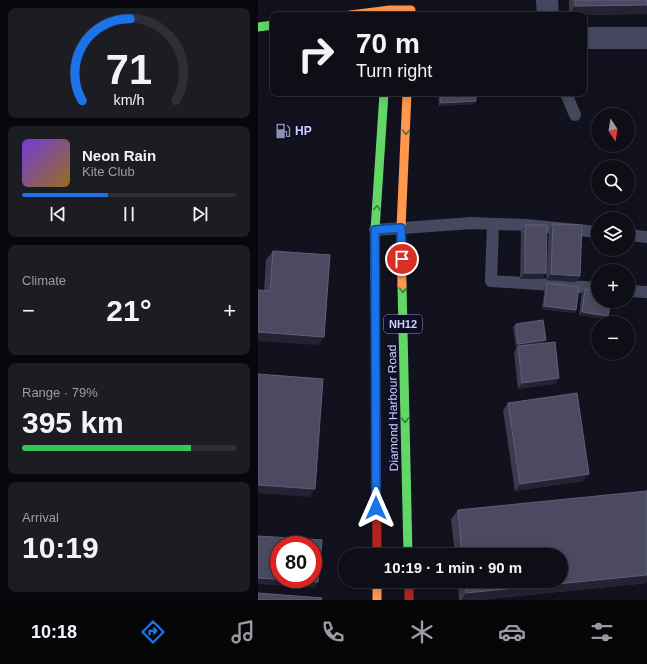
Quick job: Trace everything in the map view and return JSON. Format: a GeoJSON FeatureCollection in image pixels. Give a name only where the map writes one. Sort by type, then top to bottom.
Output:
{"type":"FeatureCollection","features":[{"type":"Feature","properties":{"kind":"highway"},"geometry":{"type":"LineString","coordinates":[[389,12],[390,0]]}},
{"type":"Feature","properties":{"kind":"highway"},"geometry":{"type":"LineString","coordinates":[[411,12],[412,0]]}},
{"type":"Feature","properties":{"kind":"highway"},"geometry":{"type":"LineString","coordinates":[[258,27],[270,25]]}},
{"type":"Feature","properties":{"kind":"highway","name":"Diamond Harbour Road"},"geometry":{"type":"LineString","coordinates":[[377,548],[375,230],[384,96]]}},
{"type":"Feature","properties":{"kind":"highway","name":"Diamond Harbour Road"},"geometry":{"type":"LineString","coordinates":[[407,96],[401,228],[408,548]]}},
{"type":"Feature","properties":{"kind":"highway"},"geometry":{"type":"LineString","coordinates":[[377,588],[377,600]]}},
{"type":"Feature","properties":{"kind":"highway"},"geometry":{"type":"LineString","coordinates":[[409,588],[409,600]]}},
{"type":"Feature","properties":{"kind":"street"},"geometry":{"type":"LineString","coordinates":[[547,0],[548,12]]}},
{"type":"Feature","properties":{"kind":"street"},"geometry":{"type":"LineString","coordinates":[[587,38],[647,38]]}},
{"type":"Feature","properties":{"kind":"lane"},"geometry":{"type":"LineString","coordinates":[[567,96],[575,115]]}},
{"type":"Feature","properties":{"kind":"lane"},"geometry":{"type":"LineString","coordinates":[[375,230],[493,224],[526,225],[591,231]]}},
{"type":"Feature","properties":{"kind":"lane"},"geometry":{"type":"LineString","coordinates":[[493,224],[491,280],[591,287]]}},
{"type":"Feature","properties":{"kind":"lane"},"geometry":{"type":"LineString","coordinates":[[635,236],[647,237]]}},
{"type":"Feature","properties":{"kind":"lane"},"geometry":{"type":"LineString","coordinates":[[635,291],[647,292]]}},
{"type":"Feature","properties":{"kind":"building"},"geometry":{"type":"Polygon","coordinates":[[[575,0],[647,0],[647,5],[575,6],[575,0]]]}},
{"type":"Feature","properties":{"kind":"building"},"geometry":{"type":"Polygon","coordinates":[[[440,96],[476,96],[476,101],[441,103],[440,96]]]}},
{"type":"Feature","properties":{"kind":"building"},"geometry":{"type":"Polygon","coordinates":[[[553,224],[582,225],[580,276],[551,274],[553,224]]]}},
{"type":"Feature","properties":{"kind":"building"},"geometry":{"type":"Polygon","coordinates":[[[525,225],[547,225],[546,273],[525,273],[525,225]]]}},
{"type":"Feature","properties":{"kind":"building"},"geometry":{"type":"Polygon","coordinates":[[[273,251],[330,255],[324,337],[258,332],[258,290],[270,291],[273,251]]]}},
{"type":"Feature","properties":{"kind":"building"},"geometry":{"type":"Polygon","coordinates":[[[547,283],[579,287],[576,310],[544,306],[547,283]]]}},
{"type":"Feature","properties":{"kind":"building"},"geometry":{"type":"Polygon","coordinates":[[[585,289],[591,290],[591,308],[610,308],[608,316],[582,312],[585,289]]]}},
{"type":"Feature","properties":{"kind":"building"},"geometry":{"type":"Polygon","coordinates":[[[543,320],[546,340],[518,344],[516,324],[543,320]]]}},
{"type":"Feature","properties":{"kind":"building"},"geometry":{"type":"Polygon","coordinates":[[[555,342],[559,378],[522,383],[518,346],[555,342]]]}},
{"type":"Feature","properties":{"kind":"building"},"geometry":{"type":"Polygon","coordinates":[[[258,374],[323,379],[315,489],[258,485],[258,374]]]}},
{"type":"Feature","properties":{"kind":"building"},"geometry":{"type":"Polygon","coordinates":[[[577,393],[589,474],[520,484],[508,403],[577,393]]]}},
{"type":"Feature","properties":{"kind":"building"},"geometry":{"type":"Polygon","coordinates":[[[647,491],[647,575],[568,583],[568,548],[461,548],[458,510],[647,491]]]}},
{"type":"Feature","properties":{"kind":"building"},"geometry":{"type":"Polygon","coordinates":[[[258,536],[270,537],[270,579],[258,578],[258,536]]]}},
{"type":"Feature","properties":{"kind":"building"},"geometry":{"type":"Polygon","coordinates":[[[466,588],[516,588],[466,593],[466,588]]]}},
{"type":"Feature","properties":{"kind":"building"},"geometry":{"type":"Polygon","coordinates":[[[258,593],[322,598],[321,600],[258,600],[258,593]]]}},
{"type":"Feature","properties":{"kind":"traffic: fast"},"geometry":{"type":"LineString","coordinates":[[258,27],[270,25]]}},
{"type":"Feature","properties":{"kind":"traffic: fast"},"geometry":{"type":"LineString","coordinates":[[375,282],[375,230],[384,96]]}},
{"type":"Feature","properties":{"kind":"traffic: fast"},"geometry":{"type":"LineString","coordinates":[[402,285],[408,548]]}},
{"type":"Feature","properties":{"kind":"traffic: slow"},"geometry":{"type":"LineString","coordinates":[[374,12],[411,10]]}},
{"type":"Feature","properties":{"kind":"traffic: slow"},"geometry":{"type":"LineString","coordinates":[[402,285],[401,228],[407,96]]}},
{"type":"Feature","properties":{"kind":"traffic: slow"},"geometry":{"type":"LineString","coordinates":[[377,588],[377,600]]}},
{"type":"Feature","properties":{"kind":"traffic: jam"},"geometry":{"type":"LineString","coordinates":[[375,282],[377,548]]}},
{"type":"Feature","properties":{"kind":"traffic: jam"},"geometry":{"type":"LineString","coordinates":[[409,588],[409,600]]}},
{"type":"Feature","properties":{"kind":"place","name":"HP"},"geometry":{"type":"Point","coordinates":[283,131]}},
{"type":"Feature","properties":{"kind":"route"},"geometry":{"type":"LineString","coordinates":[[376,508],[375,230],[401,228],[402,259]]}}]}
